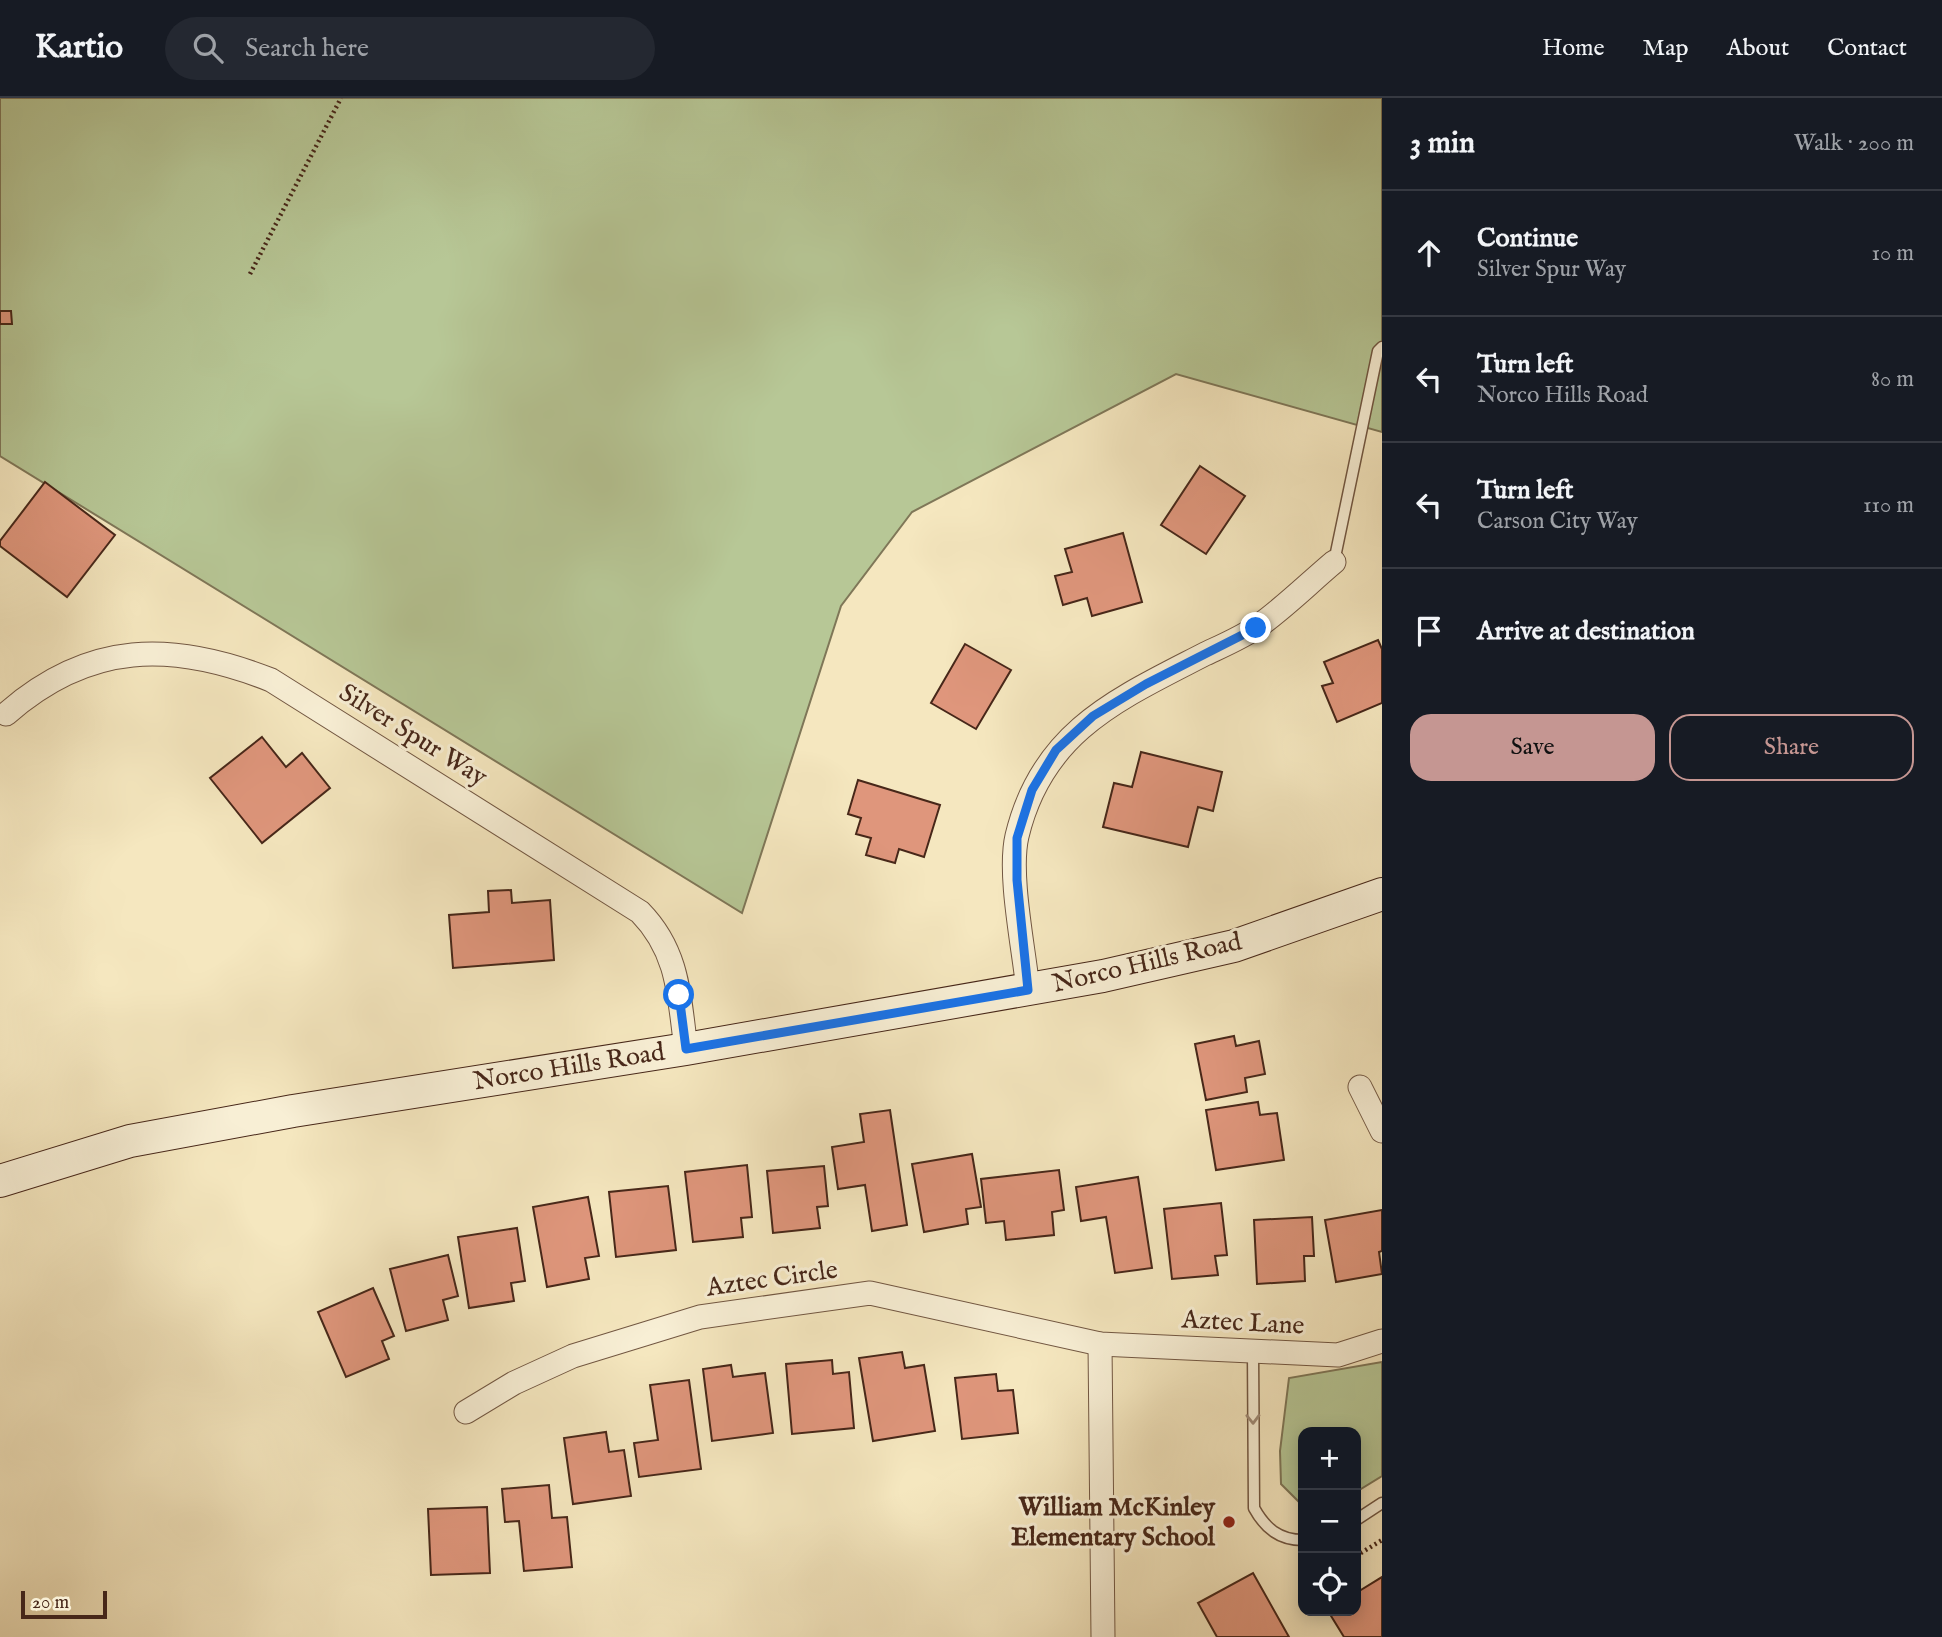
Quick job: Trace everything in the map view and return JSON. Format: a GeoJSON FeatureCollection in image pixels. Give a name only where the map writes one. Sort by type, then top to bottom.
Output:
{"type":"FeatureCollection","features":[{"type":"Feature","properties":{"kind":"street"},"geometry":{"type":"LineString","coordinates":[[1028,990],[1017,880],[1017,838],[1032,790],[1056,750],[1093,716],[1146,684],[1256,628],[1334,562]]}},
{"type":"Feature","properties":{"kind":"street","name":"Silver Spur Way"},"geometry":{"type":"LineString","coordinates":[[6,714],[32,691],[75,669],[121,656],[167,652],[204,657],[271,680],[640,912],[657,930],[670,954],[686,1049]]}},
{"type":"Feature","properties":{"kind":"street","name":"Norco Hills Road"},"geometry":{"type":"LineString","coordinates":[[0,1181],[130,1141],[293,1111],[686,1049],[1028,990],[1234,946],[1382,894]]}},
{"type":"Feature","properties":{"kind":"street"},"geometry":{"type":"LineString","coordinates":[[1360,1087],[1382,1131]]}},
{"type":"Feature","properties":{"kind":"street","name":"Aztec Circle"},"geometry":{"type":"LineString","coordinates":[[466,1412],[514,1383],[573,1356],[700,1317],[870,1293],[1100,1343]]}},
{"type":"Feature","properties":{"kind":"street","name":"Aztec Lane"},"geometry":{"type":"LineString","coordinates":[[1100,1343],[1338,1355],[1382,1341]]}},
{"type":"Feature","properties":{"kind":"street"},"geometry":{"type":"LineString","coordinates":[[1100,1343],[1103,1637]]}},
{"type":"Feature","properties":{"kind":"lane"},"geometry":{"type":"LineString","coordinates":[[1334,562],[1378,351],[1382,347]]}},
{"type":"Feature","properties":{"kind":"lane"},"geometry":{"type":"LineString","coordinates":[[1253,1351],[1254,1508],[1264,1527],[1298,1540]]}},
{"type":"Feature","properties":{"kind":"lane"},"geometry":{"type":"LineString","coordinates":[[1361,1517],[1382,1503]]}},
{"type":"Feature","properties":{"kind":"path"},"geometry":{"type":"LineString","coordinates":[[250,274],[341,98]]}},
{"type":"Feature","properties":{"kind":"path"},"geometry":{"type":"LineString","coordinates":[[1361,1553],[1382,1540]]}},
{"type":"Feature","properties":{"kind":"green space"},"geometry":{"type":"Polygon","coordinates":[[[0,98],[1382,98],[1382,432],[1176,374],[912,512],[841,606],[742,913],[0,456],[0,98]]]}},
{"type":"Feature","properties":{"kind":"green space"},"geometry":{"type":"Polygon","coordinates":[[[1382,1362],[1382,1476],[1361,1489],[1361,1427],[1298,1427],[1298,1501],[1281,1484],[1280,1451],[1289,1378],[1382,1362]]]}},
{"type":"Feature","properties":{"kind":"building"},"geometry":{"type":"Polygon","coordinates":[[[0,311],[11,311],[12,324],[0,324],[0,311]]]}},
{"type":"Feature","properties":{"kind":"building"},"geometry":{"type":"Polygon","coordinates":[[[1200,466],[1245,496],[1206,554],[1161,525],[1200,466]]]}},
{"type":"Feature","properties":{"kind":"building"},"geometry":{"type":"Polygon","coordinates":[[[45,482],[115,535],[67,597],[0,546],[0,541],[45,482]]]}},
{"type":"Feature","properties":{"kind":"building"},"geometry":{"type":"Polygon","coordinates":[[[1123,533],[1142,602],[1092,616],[1087,598],[1063,605],[1055,576],[1072,572],[1065,549],[1123,533]]]}},
{"type":"Feature","properties":{"kind":"building"},"geometry":{"type":"Polygon","coordinates":[[[1378,640],[1382,649],[1382,703],[1337,722],[1322,686],[1333,683],[1324,662],[1378,640]]]}},
{"type":"Feature","properties":{"kind":"building"},"geometry":{"type":"Polygon","coordinates":[[[965,644],[1011,670],[976,729],[931,703],[965,644]]]}},
{"type":"Feature","properties":{"kind":"building"},"geometry":{"type":"Polygon","coordinates":[[[262,737],[286,767],[302,753],[330,788],[262,843],[210,778],[262,737]]]}},
{"type":"Feature","properties":{"kind":"building"},"geometry":{"type":"Polygon","coordinates":[[[1141,752],[1222,772],[1213,811],[1198,807],[1188,847],[1103,827],[1114,783],[1132,787],[1141,752]]]}},
{"type":"Feature","properties":{"kind":"building"},"geometry":{"type":"Polygon","coordinates":[[[858,780],[940,805],[924,857],[899,849],[895,863],[866,855],[871,838],[856,834],[861,818],[848,814],[858,780]]]}},
{"type":"Feature","properties":{"kind":"building"},"geometry":{"type":"Polygon","coordinates":[[[511,890],[512,903],[550,900],[554,960],[453,968],[449,915],[489,912],[488,891],[511,890]]]}},
{"type":"Feature","properties":{"kind":"building"},"geometry":{"type":"Polygon","coordinates":[[[1234,1036],[1236,1046],[1259,1041],[1265,1074],[1245,1078],[1247,1092],[1206,1100],[1195,1044],[1234,1036]]]}},
{"type":"Feature","properties":{"kind":"building"},"geometry":{"type":"Polygon","coordinates":[[[1258,1102],[1260,1115],[1277,1113],[1284,1160],[1216,1170],[1206,1110],[1258,1102]]]}},
{"type":"Feature","properties":{"kind":"building"},"geometry":{"type":"Polygon","coordinates":[[[890,1110],[907,1225],[872,1231],[865,1185],[838,1189],[832,1147],[864,1142],[860,1114],[890,1110]]]}},
{"type":"Feature","properties":{"kind":"building"},"geometry":{"type":"Polygon","coordinates":[[[972,1154],[981,1207],[966,1209],[968,1224],[924,1232],[912,1164],[972,1154]]]}},
{"type":"Feature","properties":{"kind":"building"},"geometry":{"type":"Polygon","coordinates":[[[747,1165],[752,1217],[741,1218],[743,1237],[693,1242],[685,1172],[747,1165]]]}},
{"type":"Feature","properties":{"kind":"building"},"geometry":{"type":"Polygon","coordinates":[[[824,1166],[828,1206],[817,1207],[820,1228],[773,1233],[767,1171],[824,1166]]]}},
{"type":"Feature","properties":{"kind":"building"},"geometry":{"type":"Polygon","coordinates":[[[1059,1170],[1064,1210],[1052,1212],[1054,1235],[1006,1240],[1004,1221],[986,1223],[981,1179],[1059,1170]]]}},
{"type":"Feature","properties":{"kind":"building"},"geometry":{"type":"Polygon","coordinates":[[[1138,1177],[1152,1268],[1115,1273],[1106,1217],[1081,1221],[1076,1187],[1138,1177]]]}},
{"type":"Feature","properties":{"kind":"building"},"geometry":{"type":"Polygon","coordinates":[[[668,1186],[676,1250],[616,1257],[609,1192],[668,1186]]]}},
{"type":"Feature","properties":{"kind":"building"},"geometry":{"type":"Polygon","coordinates":[[[588,1197],[599,1256],[585,1258],[589,1279],[547,1287],[533,1207],[588,1197]]]}},
{"type":"Feature","properties":{"kind":"building"},"geometry":{"type":"Polygon","coordinates":[[[1221,1203],[1227,1255],[1215,1256],[1218,1275],[1172,1279],[1164,1209],[1221,1203]]]}},
{"type":"Feature","properties":{"kind":"building"},"geometry":{"type":"Polygon","coordinates":[[[1382,1210],[1382,1251],[1379,1252],[1382,1274],[1336,1282],[1325,1220],[1382,1210]]]}},
{"type":"Feature","properties":{"kind":"building"},"geometry":{"type":"Polygon","coordinates":[[[1312,1217],[1314,1256],[1304,1256],[1305,1281],[1257,1284],[1254,1220],[1312,1217]]]}},
{"type":"Feature","properties":{"kind":"building"},"geometry":{"type":"Polygon","coordinates":[[[517,1228],[525,1281],[511,1283],[514,1301],[469,1308],[458,1237],[517,1228]]]}},
{"type":"Feature","properties":{"kind":"building"},"geometry":{"type":"Polygon","coordinates":[[[448,1255],[458,1296],[443,1300],[448,1320],[406,1331],[390,1269],[448,1255]]]}},
{"type":"Feature","properties":{"kind":"building"},"geometry":{"type":"Polygon","coordinates":[[[373,1288],[394,1336],[382,1341],[389,1359],[346,1377],[318,1312],[373,1288]]]}},
{"type":"Feature","properties":{"kind":"building"},"geometry":{"type":"Polygon","coordinates":[[[902,1352],[905,1368],[924,1365],[935,1431],[873,1441],[859,1358],[902,1352]]]}},
{"type":"Feature","properties":{"kind":"building"},"geometry":{"type":"Polygon","coordinates":[[[832,1360],[833,1374],[849,1372],[854,1428],[792,1434],[786,1364],[832,1360]]]}},
{"type":"Feature","properties":{"kind":"building"},"geometry":{"type":"Polygon","coordinates":[[[731,1365],[733,1377],[765,1373],[773,1433],[712,1441],[703,1369],[731,1365]]]}},
{"type":"Feature","properties":{"kind":"building"},"geometry":{"type":"Polygon","coordinates":[[[996,1374],[998,1391],[1013,1390],[1018,1433],[962,1439],[955,1378],[996,1374]]]}},
{"type":"Feature","properties":{"kind":"building"},"geometry":{"type":"Polygon","coordinates":[[[689,1380],[701,1469],[639,1477],[634,1443],[658,1440],[650,1385],[689,1380]]]}},
{"type":"Feature","properties":{"kind":"building"},"geometry":{"type":"Polygon","coordinates":[[[606,1432],[609,1452],[624,1450],[631,1496],[573,1504],[564,1438],[606,1432]]]}},
{"type":"Feature","properties":{"kind":"building"},"geometry":{"type":"Polygon","coordinates":[[[549,1485],[552,1518],[567,1517],[572,1567],[524,1571],[519,1521],[505,1522],[502,1489],[549,1485]]]}},
{"type":"Feature","properties":{"kind":"building"},"geometry":{"type":"Polygon","coordinates":[[[487,1507],[490,1573],[431,1575],[428,1509],[487,1507]]]}},
{"type":"Feature","properties":{"kind":"building"},"geometry":{"type":"Polygon","coordinates":[[[1253,1573],[1289,1637],[1217,1637],[1198,1603],[1253,1573]]]}},
{"type":"Feature","properties":{"kind":"building"},"geometry":{"type":"Polygon","coordinates":[[[1382,1577],[1382,1637],[1344,1637],[1331,1616],[1361,1616],[1361,1590],[1382,1577]]]}},
{"type":"Feature","properties":{"kind":"place","name":"William McKinley Elementary School"},"geometry":{"type":"Point","coordinates":[1229,1522]}},
{"type":"Feature","properties":{"kind":"route"},"geometry":{"type":"LineString","coordinates":[[679,995],[686,1049],[1028,990],[1017,880],[1017,838],[1032,790],[1056,750],[1093,716],[1146,684],[1256,628]]}}]}
